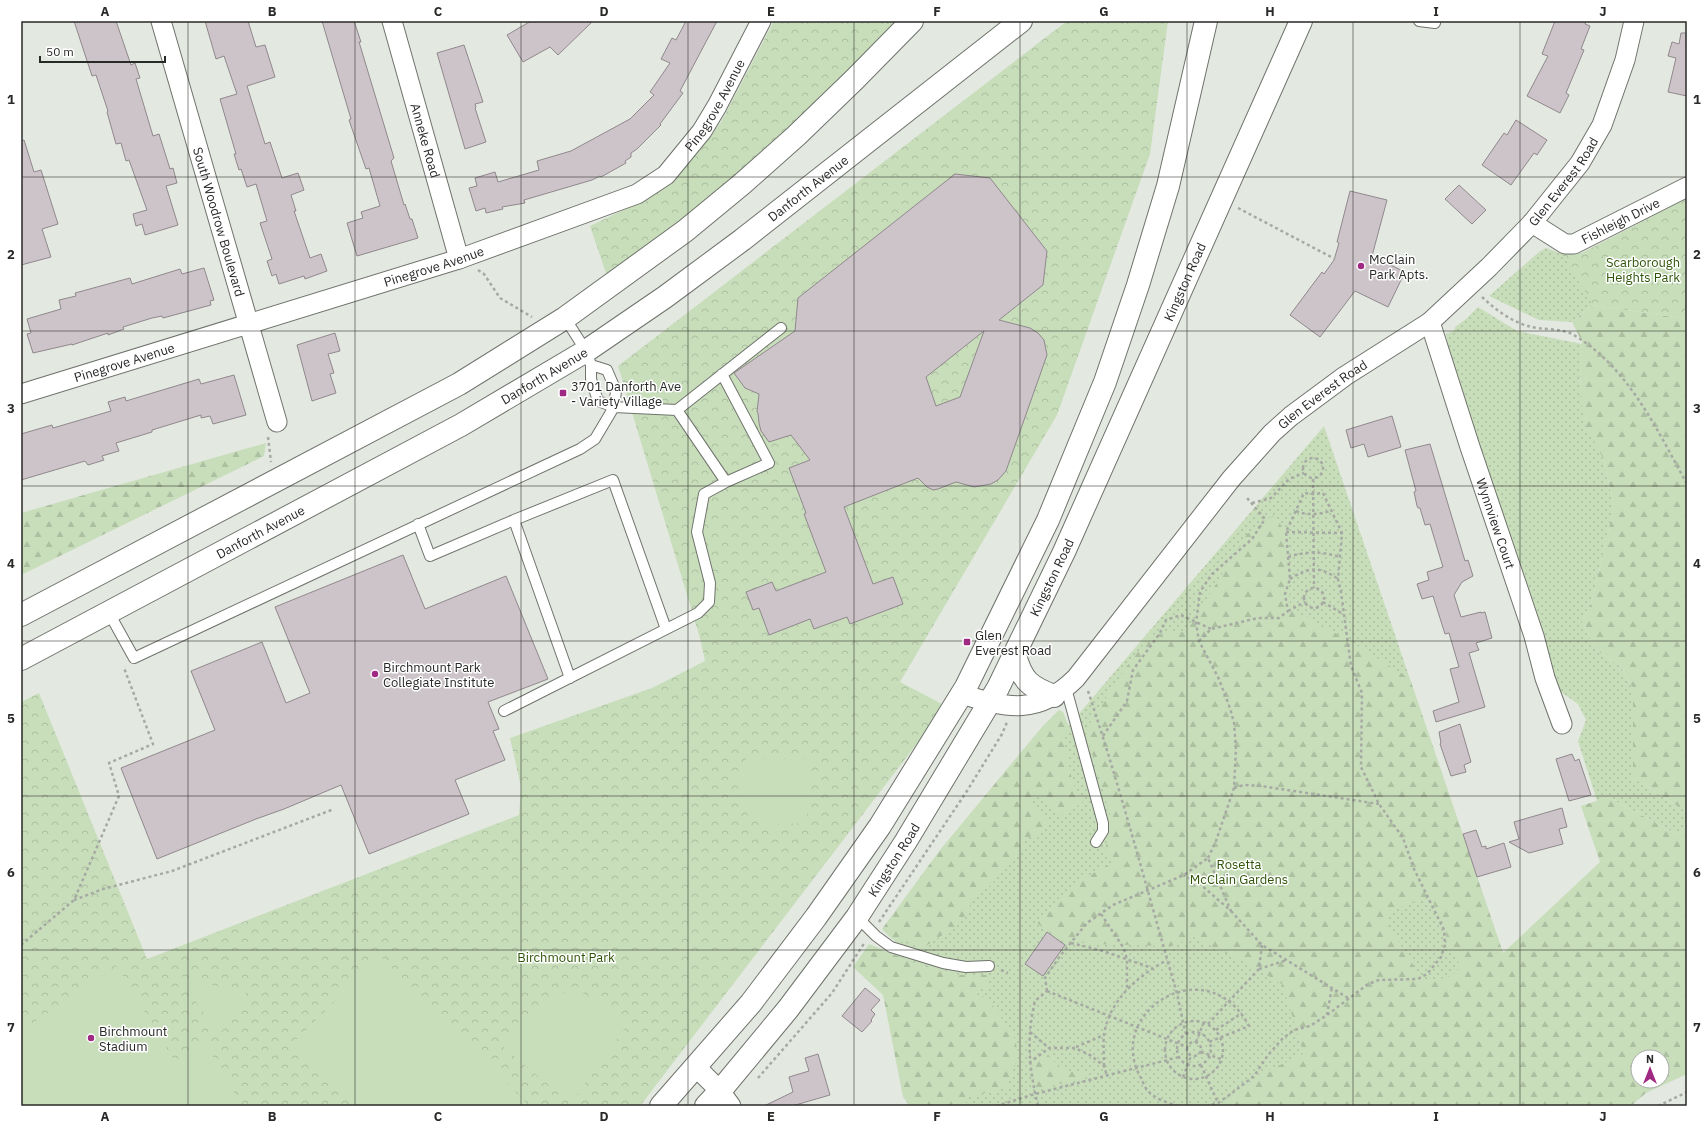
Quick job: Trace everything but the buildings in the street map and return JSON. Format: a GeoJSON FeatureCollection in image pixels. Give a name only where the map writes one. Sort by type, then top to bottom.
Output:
{"type":"FeatureCollection","features":[{"type":"Feature","properties":{"kind":"main road"},"geometry":{"type":"LineString","coordinates":[[21,615],[440,394],[566,318],[685,231],[742,184],[807,126],[912,21]]}},
{"type":"Feature","properties":{"kind":"main road","name":"Danforth Avenue"},"geometry":{"type":"LineString","coordinates":[[21,659],[588,358],[665,297],[742,240],[1022,21]]}},
{"type":"Feature","properties":{"kind":"main road"},"geometry":{"type":"LineString","coordinates":[[661,1106],[750,1003],[821,910],[880,826],[962,694],[1048,520],[1105,382],[1138,286],[1168,186],[1206,21]]}},
{"type":"Feature","properties":{"kind":"main road","name":"Kingston Road"},"geometry":{"type":"LineString","coordinates":[[706,1106],[726,1098],[788,1009],[857,917],[906,841],[989,703],[1015,655],[1064,552],[1301,21]]}},
{"type":"Feature","properties":{"kind":"main road"},"geometry":{"type":"LineString","coordinates":[[1015,655],[1018,666],[1027,681],[1035,689],[1060,692]]}},
{"type":"Feature","properties":{"kind":"street","name":"South Woodrow Boulevard"},"geometry":{"type":"LineString","coordinates":[[161,21],[250,324],[272,427]]}},
{"type":"Feature","properties":{"kind":"street","name":"Pinegrove Avenue"},"geometry":{"type":"LineString","coordinates":[[21,394],[459,259],[637,194],[666,175],[702,131],[717,106],[761,21]]}},
{"type":"Feature","properties":{"kind":"street","name":"Glen Everest Road"},"geometry":{"type":"LineString","coordinates":[[962,694],[989,703],[1014,706],[1029,705],[1060,692],[1076,678],[1231,479],[1272,433],[1291,416],[1345,376],[1430,322],[1469,286],[1532,222],[1580,163],[1602,125],[1625,60],[1634,21]]}},
{"type":"Feature","properties":{"kind":"street","name":"Anneke Road"},"geometry":{"type":"LineString","coordinates":[[397,22],[459,259]]}},
{"type":"Feature","properties":{"kind":"street","name":"Fishleigh Drive"},"geometry":{"type":"LineString","coordinates":[[1532,222],[1565,244],[1574,244],[1687,186]]}},
{"type":"Feature","properties":{"kind":"street","name":"Wynnview Court"},"geometry":{"type":"LineString","coordinates":[[1430,322],[1470,447],[1534,636],[1545,678],[1562,724]]}},
{"type":"Feature","properties":{"kind":"street"},"geometry":{"type":"LineString","coordinates":[[696,1067],[726,1098]]}},
{"type":"Feature","properties":{"kind":"lane"},"geometry":{"type":"LineString","coordinates":[[1419,21],[1435,23]]}},
{"type":"Feature","properties":{"kind":"lane"},"geometry":{"type":"LineString","coordinates":[[566,318],[588,358],[591,379],[598,401],[614,407],[676,410],[781,328]]}},
{"type":"Feature","properties":{"kind":"lane"},"geometry":{"type":"LineString","coordinates":[[109,613],[134,658],[580,448],[595,439],[614,407],[616,391],[606,370],[588,358]]}},
{"type":"Feature","properties":{"kind":"lane"},"geometry":{"type":"LineString","coordinates":[[504,711],[698,613],[709,602],[710,583],[697,532],[704,494],[726,482],[769,464],[722,374]]}},
{"type":"Feature","properties":{"kind":"lane"},"geometry":{"type":"LineString","coordinates":[[676,410],[726,482]]}},
{"type":"Feature","properties":{"kind":"lane"},"geometry":{"type":"LineString","coordinates":[[418,524],[430,556],[613,480],[666,629]]}},
{"type":"Feature","properties":{"kind":"lane"},"geometry":{"type":"LineString","coordinates":[[514,520],[570,678]]}},
{"type":"Feature","properties":{"kind":"lane"},"geometry":{"type":"LineString","coordinates":[[1060,692],[1103,822],[1103,831],[1096,842]]}},
{"type":"Feature","properties":{"kind":"lane"},"geometry":{"type":"LineString","coordinates":[[857,917],[876,936],[891,947],[958,966],[989,966]]}},
{"type":"Feature","properties":{"kind":"path"},"geometry":{"type":"LineString","coordinates":[[1243,210],[1335,259]]}},
{"type":"Feature","properties":{"kind":"path"},"geometry":{"type":"LineString","coordinates":[[459,259],[484,274],[500,298],[536,319]]}},
{"type":"Feature","properties":{"kind":"path"},"geometry":{"type":"LineString","coordinates":[[1469,286],[1499,313],[1527,326],[1571,333],[1601,353],[1627,384],[1652,420],[1687,484]]}},
{"type":"Feature","properties":{"kind":"path"},"geometry":{"type":"LineString","coordinates":[[271,467],[272,427]]}},
{"type":"Feature","properties":{"kind":"path"},"geometry":{"type":"LineString","coordinates":[[1313,458],[1319,460],[1323,465],[1323,471],[1320,476],[1313,479],[1304,474],[1303,466],[1306,460],[1313,458]]}},
{"type":"Feature","properties":{"kind":"path"},"geometry":{"type":"LineString","coordinates":[[1252,503],[1271,498],[1290,479],[1304,474]]}},
{"type":"Feature","properties":{"kind":"path"},"geometry":{"type":"LineString","coordinates":[[1313,479],[1314,588]]}},
{"type":"Feature","properties":{"kind":"path"},"geometry":{"type":"LineString","coordinates":[[1207,1106],[1218,1103],[1254,1076],[1268,1055],[1283,1038],[1294,1030],[1310,1026],[1327,1016],[1368,984],[1379,980],[1418,979],[1427,974],[1441,957],[1445,945],[1444,930],[1414,869],[1403,838],[1379,804],[1361,767],[1362,693],[1351,666],[1338,579],[1342,532],[1323,493],[1304,493],[1286,532],[1290,579],[1285,594],[1288,611]]}},
{"type":"Feature","properties":{"kind":"path"},"geometry":{"type":"LineString","coordinates":[[1048,991],[1045,978],[1070,943],[1087,923],[1113,905],[1184,875],[1208,858],[1216,841],[1234,788],[1236,749],[1234,723],[1218,677],[1199,642],[1196,623],[1200,592],[1212,574],[1252,539],[1265,519],[1247,498]]}},
{"type":"Feature","properties":{"kind":"path"},"geometry":{"type":"LineString","coordinates":[[1296,511],[1304,514],[1331,511]]}},
{"type":"Feature","properties":{"kind":"path"},"geometry":{"type":"LineString","coordinates":[[1286,532],[1342,532]]}},
{"type":"Feature","properties":{"kind":"path"},"geometry":{"type":"LineString","coordinates":[[1288,557],[1302,552],[1314,551],[1340,558]]}},
{"type":"Feature","properties":{"kind":"path"},"geometry":{"type":"LineString","coordinates":[[1290,579],[1307,570],[1329,573],[1338,579]]}},
{"type":"Feature","properties":{"kind":"path"},"geometry":{"type":"LineString","coordinates":[[1314,588],[1322,592],[1323,602]]}},
{"type":"Feature","properties":{"kind":"path"},"geometry":{"type":"LineString","coordinates":[[1305,602],[1306,593],[1314,588]]}},
{"type":"Feature","properties":{"kind":"path"},"geometry":{"type":"LineString","coordinates":[[1199,642],[1211,629],[1258,618],[1279,618],[1288,611],[1305,602]]}},
{"type":"Feature","properties":{"kind":"path"},"geometry":{"type":"LineString","coordinates":[[1305,602],[1310,607],[1316,608],[1323,602]]}},
{"type":"Feature","properties":{"kind":"path"},"geometry":{"type":"LineString","coordinates":[[1323,602],[1344,614]]}},
{"type":"Feature","properties":{"kind":"path"},"geometry":{"type":"LineString","coordinates":[[1103,736],[1126,701],[1133,670],[1160,633],[1166,620],[1181,615],[1211,629]]}},
{"type":"Feature","properties":{"kind":"path"},"geometry":{"type":"LineString","coordinates":[[74,900],[119,796],[109,763],[152,744],[124,668],[134,658]]}},
{"type":"Feature","properties":{"kind":"path"},"geometry":{"type":"LineString","coordinates":[[1087,688],[1103,736],[1148,889],[1177,992],[1186,1034]]}},
{"type":"Feature","properties":{"kind":"path"},"geometry":{"type":"LineString","coordinates":[[1234,788],[1244,785],[1261,786],[1379,804]]}},
{"type":"Feature","properties":{"kind":"path"},"geometry":{"type":"LineString","coordinates":[[21,945],[74,900],[103,888],[172,871],[334,810]]}},
{"type":"Feature","properties":{"kind":"path"},"geometry":{"type":"LineString","coordinates":[[1208,858],[1231,911]]}},
{"type":"Feature","properties":{"kind":"path"},"geometry":{"type":"LineString","coordinates":[[1184,875],[1200,884],[1231,911],[1262,945],[1349,998]]}},
{"type":"Feature","properties":{"kind":"path"},"geometry":{"type":"LineString","coordinates":[[1101,914],[1123,947],[1127,959],[1127,989]]}},
{"type":"Feature","properties":{"kind":"path"},"geometry":{"type":"LineString","coordinates":[[1070,943],[1090,947],[1152,968]]}},
{"type":"Feature","properties":{"kind":"path"},"geometry":{"type":"LineString","coordinates":[[1259,969],[1262,945]]}},
{"type":"Feature","properties":{"kind":"path"},"geometry":{"type":"LineString","coordinates":[[1107,1076],[1104,1066],[1104,1035],[1110,1016],[1127,989],[1152,968],[1167,960]]}},
{"type":"Feature","properties":{"kind":"path"},"geometry":{"type":"LineString","coordinates":[[1208,1024],[1228,1000],[1259,969],[1288,960]]}},
{"type":"Feature","properties":{"kind":"path"},"geometry":{"type":"LineString","coordinates":[[1327,1016],[1332,988]]}},
{"type":"Feature","properties":{"kind":"path"},"geometry":{"type":"LineString","coordinates":[[1178,1106],[1167,1103],[1148,1092],[1135,1068],[1134,1040],[1138,1027],[1144,1015],[1152,1006],[1162,999],[1177,992],[1187,990],[1204,990],[1217,994],[1228,1000],[1242,1013],[1249,1026],[1220,1036],[1209,1042]]}},
{"type":"Feature","properties":{"kind":"path"},"geometry":{"type":"LineString","coordinates":[[1048,991],[1188,1047]]}},
{"type":"Feature","properties":{"kind":"path"},"geometry":{"type":"LineString","coordinates":[[1038,1106],[1029,1064],[1028,1047],[1035,1000],[1048,991]]}},
{"type":"Feature","properties":{"kind":"path"},"geometry":{"type":"LineString","coordinates":[[1216,1030],[1242,1013]]}},
{"type":"Feature","properties":{"kind":"path"},"geometry":{"type":"LineString","coordinates":[[1183,1022],[1204,1022],[1216,1030],[1220,1036],[1223,1046],[1222,1059],[1214,1071],[1206,1076],[1190,1079],[1183,1077],[1170,1067],[1166,1060],[1165,1045],[1171,1031],[1183,1022]]}},
{"type":"Feature","properties":{"kind":"path"},"geometry":{"type":"LineString","coordinates":[[1196,1042],[1204,1022]]}},
{"type":"Feature","properties":{"kind":"path"},"geometry":{"type":"LineString","coordinates":[[1030,1032],[1049,1048]]}},
{"type":"Feature","properties":{"kind":"path"},"geometry":{"type":"LineString","coordinates":[[1186,1034],[1199,1034],[1207,1038],[1211,1049],[1210,1055],[1201,1065],[1188,1065],[1184,1063],[1179,1056],[1177,1048],[1178,1043],[1186,1034]]}},
{"type":"Feature","properties":{"kind":"path"},"geometry":{"type":"LineString","coordinates":[[1029,1064],[1049,1048],[1075,1048],[1104,1035]]}},
{"type":"Feature","properties":{"kind":"path"},"geometry":{"type":"LineString","coordinates":[[1183,1077],[1191,1056],[1188,1052],[1188,1047],[1191,1043],[1196,1042]]}},
{"type":"Feature","properties":{"kind":"path"},"geometry":{"type":"LineString","coordinates":[[1191,1056],[1197,1056],[1201,1052],[1201,1046],[1196,1042]]}},
{"type":"Feature","properties":{"kind":"path"},"geometry":{"type":"LineString","coordinates":[[1075,1048],[1090,1055],[1104,1066]]}},
{"type":"Feature","properties":{"kind":"path"},"geometry":{"type":"LineString","coordinates":[[1201,1052],[1222,1059]]}},
{"type":"Feature","properties":{"kind":"path"},"geometry":{"type":"LineString","coordinates":[[996,1106],[1035,1094],[1179,1056]]}},
{"type":"Feature","properties":{"kind":"path"},"geometry":{"type":"LineString","coordinates":[[1201,1065],[1218,1103]]}},
{"type":"Feature","properties":{"kind":"path"},"geometry":{"type":"LineString","coordinates":[[1658,1106],[1687,1092]]}},
{"type":"Feature","properties":{"kind":"green space"},"geometry":{"type":"Polygon","coordinates":[[[774,21],[897,21],[838,82],[777,140],[693,210],[607,276],[590,226],[638,203],[679,175],[721,122],[774,21]]]}},
{"type":"Feature","properties":{"kind":"green space","name":"Birchmount Park"},"geometry":{"type":"Polygon","coordinates":[[[1067,21],[1168,21],[1150,154],[1057,415],[900,682],[942,704],[928,729],[640,1106],[21,1106],[21,702],[39,693],[147,959],[519,815],[521,787],[510,738],[652,688],[705,661],[700,638],[618,366],[1067,21]]]}},
{"type":"Feature","properties":{"kind":"green space","name":"Scarborough Heights Park"},"geometry":{"type":"Polygon","coordinates":[[[1687,198],[1687,319],[1593,305],[1562,254],[1582,253],[1687,198]]]}},
{"type":"Feature","properties":{"kind":"green space"},"geometry":{"type":"Polygon","coordinates":[[[1639,224],[1593,305],[1572,322],[1539,320],[1489,296],[1539,252],[1546,248],[1562,254],[1582,253],[1639,224]]]}},
{"type":"Feature","properties":{"kind":"green space"},"geometry":{"type":"Polygon","coordinates":[[[1593,305],[1687,319],[1687,812],[1633,778],[1633,688],[1620,666],[1596,650],[1582,622],[1592,601],[1614,506],[1603,458],[1586,426],[1582,410],[1580,389],[1582,342],[1572,322],[1593,305]]]}},
{"type":"Feature","properties":{"kind":"green space"},"geometry":{"type":"Polygon","coordinates":[[[1478,307],[1517,331],[1582,344],[1580,389],[1603,458],[1614,506],[1592,601],[1582,622],[1596,650],[1620,666],[1633,688],[1633,778],[1687,812],[1687,824],[1678,835],[1608,797],[1597,801],[1578,741],[1586,720],[1578,704],[1554,687],[1451,359],[1446,334],[1454,331],[1455,327],[1478,307]]]}},
{"type":"Feature","properties":{"kind":"green space","name":"Rosetta McClain Gardens"},"geometry":{"type":"Polygon","coordinates":[[[1324,426],[1503,953],[1471,983],[1292,1106],[928,1106],[893,932],[1324,426]]]}},
{"type":"Feature","properties":{"kind":"green space"},"geometry":{"type":"Polygon","coordinates":[[[266,443],[264,456],[21,575],[21,513],[266,443]]]}},
{"type":"Feature","properties":{"kind":"green space"},"geometry":{"type":"Polygon","coordinates":[[[1274,515],[1287,534],[1290,604],[1302,615],[1348,640],[1410,679],[1503,953],[1600,862],[1581,806],[1608,797],[1678,835],[1687,824],[1687,1074],[1670,1082],[1670,1049],[1630,1049],[1630,1089],[1655,1089],[1646,1093],[1631,1106],[1218,1106],[1262,1073],[1304,1053],[1282,984],[1238,959],[1193,937],[1172,946],[1090,944],[1058,939],[1037,923],[1057,900],[1081,880],[1112,863],[1105,854],[1110,814],[1085,730],[1127,666],[1151,635],[1187,631],[1247,534],[1274,515]],[[1430,896],[1390,911],[1387,924],[1423,980],[1445,978],[1454,974],[1461,966],[1447,945],[1446,928],[1430,896]]]}},
{"type":"Feature","properties":{"kind":"green space"},"geometry":{"type":"Polygon","coordinates":[[[1059,710],[1063,712],[1069,727],[1064,742],[1073,784],[1084,801],[1065,816],[1035,796],[1030,804],[1042,813],[1049,824],[1037,838],[1031,836],[1021,842],[1024,848],[1001,869],[992,885],[981,890],[965,916],[956,926],[923,948],[892,939],[882,929],[940,850],[1041,728],[1059,710]]]}},
{"type":"Feature","properties":{"kind":"green space"},"geometry":{"type":"Polygon","coordinates":[[[746,759],[809,759],[807,823],[767,825],[748,816],[737,785],[746,759]]]}},
{"type":"Feature","properties":{"kind":"green space"},"geometry":{"type":"Polygon","coordinates":[[[869,944],[915,963],[960,975],[987,975],[987,987],[980,989],[976,997],[979,999],[983,996],[993,1006],[1003,1020],[1001,1022],[1013,1034],[1019,1055],[1006,1088],[969,1097],[964,1106],[910,1106],[903,1097],[883,995],[853,967],[869,944]]]}},
{"type":"Feature","properties":{"kind":"green space"},"geometry":{"type":"Polygon","coordinates":[[[380,956],[529,1106],[358,1106],[294,1042],[380,956]]]}},
{"type":"Feature","properties":{"kind":"green space","name":"Birchmount Stadium"},"geometry":{"type":"Polygon","coordinates":[[[117,966],[175,1062],[206,1045],[242,1106],[21,1106],[21,1031],[117,966]]]}},
{"type":"Feature","properties":{"kind":"green space"},"geometry":{"type":"Polygon","coordinates":[[[183,976],[191,981],[246,992],[239,1012],[219,1034],[186,988],[179,984],[183,976]]]}},
{"type":"Feature","properties":{"kind":"green space"},"geometry":{"type":"Polygon","coordinates":[[[581,992],[603,1006],[625,1028],[571,1103],[502,1046],[555,994],[581,992]]]}},
{"type":"Feature","properties":{"kind":"green space"},"geometry":{"type":"Polygon","coordinates":[[[1046,1052],[1058,1066],[1067,1071],[1086,1073],[1088,1077],[1035,1090],[1032,1073],[1034,1065],[1036,1061],[1046,1052]]]}},
{"type":"Feature","properties":{"kind":"place","name":"McClain Park Apts."},"geometry":{"type":"Point","coordinates":[1361,266]}},
{"type":"Feature","properties":{"kind":"place","name":"3701 Danforth Ave - Variety Village"},"geometry":{"type":"Point","coordinates":[563,393]}},
{"type":"Feature","properties":{"kind":"place","name":"Glen Everest Road"},"geometry":{"type":"Point","coordinates":[967,642]}},
{"type":"Feature","properties":{"kind":"place","name":"Birchmount Park Collegiate Institute"},"geometry":{"type":"Point","coordinates":[375,674]}},
{"type":"Feature","properties":{"kind":"place","name":"Birchmount Stadium"},"geometry":{"type":"Point","coordinates":[91,1038]}}]}
